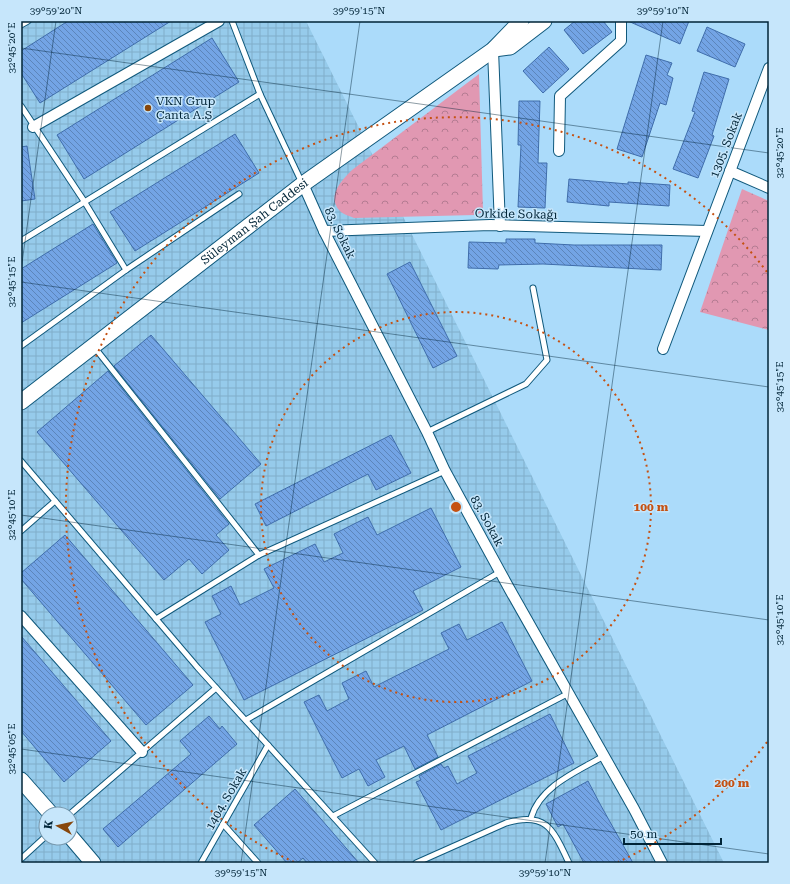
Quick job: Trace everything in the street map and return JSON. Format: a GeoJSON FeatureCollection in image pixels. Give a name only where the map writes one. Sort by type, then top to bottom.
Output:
{"type":"FeatureCollection","features":[{"type":"Feature","properties":{"kind":"main road","name":"Süleyman Şah Caddesi"},"geometry":{"type":"LineString","coordinates":[[21,402],[303,184],[493,50],[521,21]]}},
{"type":"Feature","properties":{"kind":"main road","name":"Süleyman Şah Caddesi"},"geometry":{"type":"LineString","coordinates":[[493,50],[510,46],[544,21]]}},
{"type":"Feature","properties":{"kind":"main road"},"geometry":{"type":"LineString","coordinates":[[21,780],[44,806]]}},
{"type":"Feature","properties":{"kind":"main road"},"geometry":{"type":"LineString","coordinates":[[78,845],[93,863]]}},
{"type":"Feature","properties":{"kind":"street"},"geometry":{"type":"LineString","coordinates":[[33,127],[219,21]]}},
{"type":"Feature","properties":{"kind":"street"},"geometry":{"type":"LineString","coordinates":[[558,151],[560,96],[621,41],[621,21]]}},
{"type":"Feature","properties":{"kind":"street"},"geometry":{"type":"LineString","coordinates":[[493,50],[500,226]]}},
{"type":"Feature","properties":{"kind":"street","name":"1305. Sokak"},"geometry":{"type":"LineString","coordinates":[[663,349],[769,68]]}},
{"type":"Feature","properties":{"kind":"street"},"geometry":{"type":"LineString","coordinates":[[730,171],[769,188]]}},
{"type":"Feature","properties":{"kind":"street","name":"83. Sokak"},"geometry":{"type":"LineString","coordinates":[[303,184],[324,231],[427,432],[445,471],[662,863]]}},
{"type":"Feature","properties":{"kind":"street","name":"Orkide Sokağı"},"geometry":{"type":"LineString","coordinates":[[324,231],[500,226],[707,231]]}},
{"type":"Feature","properties":{"kind":"street"},"geometry":{"type":"LineString","coordinates":[[21,616],[142,752]]}},
{"type":"Feature","properties":{"kind":"lane"},"geometry":{"type":"LineString","coordinates":[[21,25],[28,21]]}},
{"type":"Feature","properties":{"kind":"lane"},"geometry":{"type":"LineString","coordinates":[[232,21],[260,94],[303,184]]}},
{"type":"Feature","properties":{"kind":"lane"},"geometry":{"type":"LineString","coordinates":[[21,241],[260,94]]}},
{"type":"Feature","properties":{"kind":"lane"},"geometry":{"type":"LineString","coordinates":[[21,106],[33,127],[84,202],[126,270]]}},
{"type":"Feature","properties":{"kind":"lane"},"geometry":{"type":"LineString","coordinates":[[21,346],[126,270],[239,194]]}},
{"type":"Feature","properties":{"kind":"lane"},"geometry":{"type":"LineString","coordinates":[[427,432],[526,384],[547,360],[533,288]]}},
{"type":"Feature","properties":{"kind":"lane"},"geometry":{"type":"LineString","coordinates":[[93,346],[260,555]]}},
{"type":"Feature","properties":{"kind":"lane"},"geometry":{"type":"LineString","coordinates":[[21,461],[216,688],[375,863]]}},
{"type":"Feature","properties":{"kind":"lane"},"geometry":{"type":"LineString","coordinates":[[156,619],[260,555],[445,471]]}},
{"type":"Feature","properties":{"kind":"lane"},"geometry":{"type":"LineString","coordinates":[[21,531],[56,502]]}},
{"type":"Feature","properties":{"kind":"lane"},"geometry":{"type":"LineString","coordinates":[[246,720],[500,572]]}},
{"type":"Feature","properties":{"kind":"lane"},"geometry":{"type":"LineString","coordinates":[[78,807],[216,688]]}},
{"type":"Feature","properties":{"kind":"lane"},"geometry":{"type":"LineString","coordinates":[[333,816],[569,693]]}},
{"type":"Feature","properties":{"kind":"lane","name":"1404. Sokak"},"geometry":{"type":"LineString","coordinates":[[201,863],[268,745]]}},
{"type":"Feature","properties":{"kind":"lane"},"geometry":{"type":"LineString","coordinates":[[531,818],[534,806],[553,787],[604,756]]}},
{"type":"Feature","properties":{"kind":"lane"},"geometry":{"type":"LineString","coordinates":[[416,863],[506,823],[531,818],[539,820],[548,827],[569,863]]}},
{"type":"Feature","properties":{"kind":"lane"},"geometry":{"type":"LineString","coordinates":[[223,824],[258,863]]}},
{"type":"Feature","properties":{"kind":"lane"},"geometry":{"type":"LineString","coordinates":[[21,859],[38,843]]}},
{"type":"Feature","properties":{"kind":"shaded area"},"geometry":{"type":"Polygon","coordinates":[[[21,21],[306,21],[724,863],[21,863],[21,21]]]}},
{"type":"Feature","properties":{"kind":"green space"},"geometry":{"type":"Polygon","coordinates":[[[479,74],[483,212],[475,215],[354,218],[341,212],[336,205],[335,194],[340,183],[352,170],[479,74]]]}},
{"type":"Feature","properties":{"kind":"green space"},"geometry":{"type":"Polygon","coordinates":[[[742,189],[769,201],[769,330],[700,312],[742,189]]]}},
{"type":"Feature","properties":{"kind":"building"},"geometry":{"type":"Polygon","coordinates":[[[68,21],[171,21],[40,103],[21,73],[21,51],[68,21]]]}},
{"type":"Feature","properties":{"kind":"building"},"geometry":{"type":"Polygon","coordinates":[[[575,21],[603,21],[612,32],[583,54],[564,30],[575,21]]]}},
{"type":"Feature","properties":{"kind":"building"},"geometry":{"type":"Polygon","coordinates":[[[628,21],[689,21],[680,44],[628,21]]]}},
{"type":"Feature","properties":{"kind":"building"},"geometry":{"type":"Polygon","coordinates":[[[707,27],[745,44],[735,67],[697,51],[707,27]]]}},
{"type":"Feature","properties":{"kind":"building","name":"VKN Grup Çanta A.Ş"},"geometry":{"type":"Polygon","coordinates":[[[212,38],[239,82],[84,179],[57,135],[212,38]]]}},
{"type":"Feature","properties":{"kind":"building"},"geometry":{"type":"Polygon","coordinates":[[[549,47],[569,69],[543,93],[523,71],[549,47]]]}},
{"type":"Feature","properties":{"kind":"building"},"geometry":{"type":"Polygon","coordinates":[[[646,55],[672,63],[667,75],[673,78],[666,105],[660,103],[642,157],[617,149],[646,55]]]}},
{"type":"Feature","properties":{"kind":"building"},"geometry":{"type":"Polygon","coordinates":[[[704,72],[729,79],[712,135],[714,136],[698,178],[673,169],[695,112],[692,111],[704,72]]]}},
{"type":"Feature","properties":{"kind":"building"},"geometry":{"type":"Polygon","coordinates":[[[519,101],[540,101],[538,163],[547,163],[545,208],[518,207],[521,145],[518,145],[519,101]]]}},
{"type":"Feature","properties":{"kind":"building"},"geometry":{"type":"Polygon","coordinates":[[[235,134],[259,173],[135,251],[110,212],[235,134]]]}},
{"type":"Feature","properties":{"kind":"building"},"geometry":{"type":"Polygon","coordinates":[[[27,146],[35,199],[21,201],[21,147],[27,146]]]}},
{"type":"Feature","properties":{"kind":"building"},"geometry":{"type":"Polygon","coordinates":[[[569,179],[628,184],[628,182],[670,185],[669,206],[609,202],[609,206],[567,202],[569,179]]]}},
{"type":"Feature","properties":{"kind":"building"},"geometry":{"type":"Polygon","coordinates":[[[93,224],[117,263],[21,323],[21,269],[93,224]]]}},
{"type":"Feature","properties":{"kind":"building"},"geometry":{"type":"Polygon","coordinates":[[[506,239],[535,239],[535,243],[574,245],[662,245],[661,270],[543,264],[499,265],[498,269],[468,268],[469,242],[506,243],[506,239]]]}},
{"type":"Feature","properties":{"kind":"building"},"geometry":{"type":"Polygon","coordinates":[[[410,262],[457,356],[433,368],[387,274],[410,262]]]}},
{"type":"Feature","properties":{"kind":"building"},"geometry":{"type":"Polygon","coordinates":[[[151,335],[261,464],[220,499],[114,366],[151,335]]]}},
{"type":"Feature","properties":{"kind":"building"},"geometry":{"type":"Polygon","coordinates":[[[108,371],[229,524],[216,535],[229,550],[202,574],[189,559],[164,580],[37,432],[108,371]]]}},
{"type":"Feature","properties":{"kind":"building"},"geometry":{"type":"Polygon","coordinates":[[[391,435],[411,473],[376,490],[368,474],[266,526],[255,504],[391,435]]]}},
{"type":"Feature","properties":{"kind":"building"},"geometry":{"type":"Polygon","coordinates":[[[431,508],[461,567],[413,591],[423,610],[244,700],[205,622],[221,614],[212,596],[231,586],[240,605],[274,588],[264,569],[315,544],[324,562],[343,553],[334,534],[368,517],[377,535],[431,508]]]}},
{"type":"Feature","properties":{"kind":"building"},"geometry":{"type":"Polygon","coordinates":[[[65,535],[193,685],[146,725],[21,579],[21,573],[65,535]]]}},
{"type":"Feature","properties":{"kind":"building"},"geometry":{"type":"Polygon","coordinates":[[[502,622],[532,681],[427,735],[438,757],[415,769],[404,746],[376,760],[385,777],[368,786],[359,769],[342,778],[304,702],[319,695],[327,711],[349,699],[342,683],[366,671],[374,687],[449,649],[441,633],[459,624],[467,640],[502,622]]]}},
{"type":"Feature","properties":{"kind":"building"},"geometry":{"type":"Polygon","coordinates":[[[21,636],[111,741],[64,782],[21,731],[21,636]]]}},
{"type":"Feature","properties":{"kind":"building"},"geometry":{"type":"Polygon","coordinates":[[[550,714],[574,763],[441,830],[416,782],[421,780],[419,776],[441,764],[444,768],[448,766],[457,784],[477,773],[468,756],[550,714]]]}},
{"type":"Feature","properties":{"kind":"building"},"geometry":{"type":"Polygon","coordinates":[[[209,716],[220,729],[222,726],[237,744],[118,847],[103,829],[191,754],[180,741],[209,716]]]}},
{"type":"Feature","properties":{"kind":"building"},"geometry":{"type":"Polygon","coordinates":[[[588,781],[633,863],[584,863],[563,824],[558,827],[546,804],[588,781]]]}},
{"type":"Feature","properties":{"kind":"building"},"geometry":{"type":"Polygon","coordinates":[[[295,789],[359,863],[307,863],[303,858],[297,863],[287,863],[254,825],[295,789]]]}},
{"type":"Feature","properties":{"kind":"place","name":"VKN Grup Çanta A.Ş"},"geometry":{"type":"Point","coordinates":[148,108]}}]}
